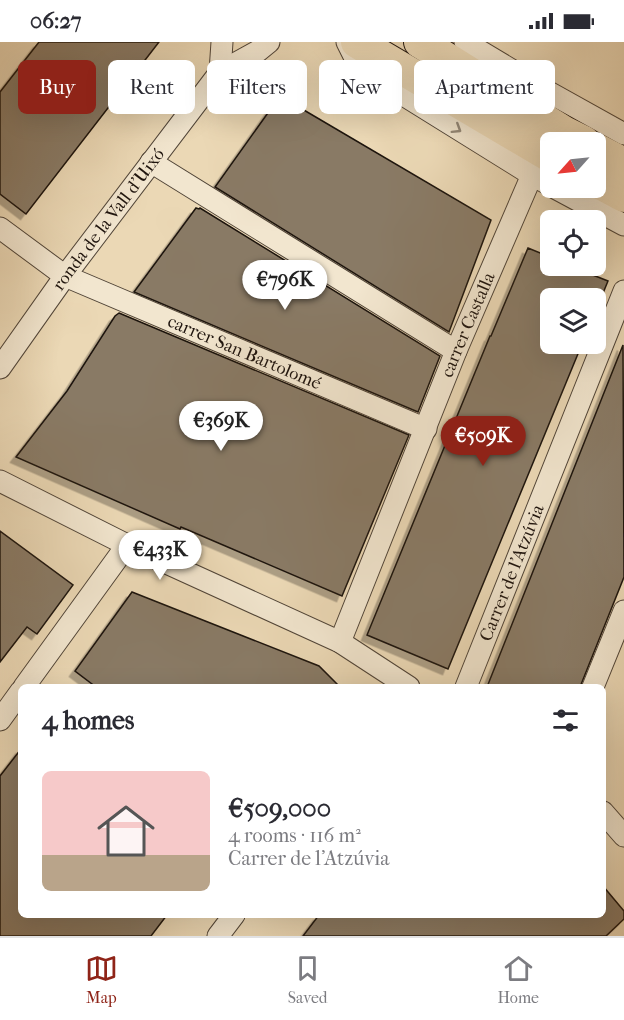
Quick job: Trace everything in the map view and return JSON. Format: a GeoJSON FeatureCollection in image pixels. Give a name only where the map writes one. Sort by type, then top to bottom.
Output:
{"type":"FeatureCollection","features":[{"type":"Feature","properties":{"kind":"main road"},"geometry":{"type":"LineString","coordinates":[[357,42],[540,169]]}},
{"type":"Feature","properties":{"kind":"main road"},"geometry":{"type":"LineString","coordinates":[[420,42],[564,132]]}},
{"type":"Feature","properties":{"kind":"main road"},"geometry":{"type":"LineString","coordinates":[[606,154],[624,164]]}},
{"type":"Feature","properties":{"kind":"main road"},"geometry":{"type":"LineString","coordinates":[[606,186],[624,196]]}},
{"type":"Feature","properties":{"kind":"street"},"geometry":{"type":"LineString","coordinates":[[221,60],[222,42]]}},
{"type":"Feature","properties":{"kind":"street","name":"ronda de la Vall d'Uixó"},"geometry":{"type":"LineString","coordinates":[[242,60],[269,42]]}},
{"type":"Feature","properties":{"kind":"street"},"geometry":{"type":"LineString","coordinates":[[347,42],[356,60],[405,96],[540,170]]}},
{"type":"Feature","properties":{"kind":"street"},"geometry":{"type":"LineString","coordinates":[[465,42],[624,134]]}},
{"type":"Feature","properties":{"kind":"street","name":"ronda de la Vall d'Uixó"},"geometry":{"type":"LineString","coordinates":[[0,368],[65,276],[207,89]]}},
{"type":"Feature","properties":{"kind":"street"},"geometry":{"type":"LineString","coordinates":[[151,162],[456,351]]}},
{"type":"Feature","properties":{"kind":"street","name":"carrer Castalla"},"geometry":{"type":"LineString","coordinates":[[340,642],[456,351],[540,180]]}},
{"type":"Feature","properties":{"kind":"street"},"geometry":{"type":"LineString","coordinates":[[574,198],[624,225]]}},
{"type":"Feature","properties":{"kind":"street","name":"carrer San Bartolomé"},"geometry":{"type":"LineString","coordinates":[[0,228],[65,276],[426,429]]}},
{"type":"Feature","properties":{"kind":"street","name":"Carrer de l'Atzúvia"},"geometry":{"type":"LineString","coordinates":[[467,684],[624,291]]}},
{"type":"Feature","properties":{"kind":"street"},"geometry":{"type":"LineString","coordinates":[[0,481],[128,545],[340,642],[404,684]]}},
{"type":"Feature","properties":{"kind":"street"},"geometry":{"type":"LineString","coordinates":[[26,684],[128,545]]}},
{"type":"Feature","properties":{"kind":"street"},"geometry":{"type":"LineString","coordinates":[[594,684],[624,611]]}},
{"type":"Feature","properties":{"kind":"street"},"geometry":{"type":"LineString","coordinates":[[0,720],[18,695]]}},
{"type":"Feature","properties":{"kind":"street"},"geometry":{"type":"LineString","coordinates":[[606,815],[624,836]]}},
{"type":"Feature","properties":{"kind":"street"},"geometry":{"type":"LineString","coordinates":[[218,936],[232,918]]}},
{"type":"Feature","properties":{"kind":"building"},"geometry":{"type":"Polygon","coordinates":[[[39,42],[159,42],[145,60],[108,60],[108,108],[26,214],[0,194],[0,92],[18,69],[18,114],[96,114],[96,60],[25,60],[39,42]]]}},
{"type":"Feature","properties":{"kind":"building"},"geometry":{"type":"Polygon","coordinates":[[[307,112],[491,220],[449,332],[215,187],[267,114],[307,114],[307,112]]]}},
{"type":"Feature","properties":{"kind":"building"},"geometry":{"type":"Polygon","coordinates":[[[196,208],[200,208],[440,356],[418,412],[134,292],[196,208]]]}},
{"type":"Feature","properties":{"kind":"building"},"geometry":{"type":"Polygon","coordinates":[[[528,248],[540,253],[540,276],[595,276],[608,281],[605,288],[540,288],[540,354],[578,354],[448,669],[367,635],[528,248]]]}},
{"type":"Feature","properties":{"kind":"building"},"geometry":{"type":"Polygon","coordinates":[[[119,313],[409,435],[342,596],[181,527],[180,529],[16,457],[67,391],[119,313]]]}},
{"type":"Feature","properties":{"kind":"building"},"geometry":{"type":"Polygon","coordinates":[[[623,345],[624,577],[581,684],[488,684],[623,345]]]}},
{"type":"Feature","properties":{"kind":"building"},"geometry":{"type":"Polygon","coordinates":[[[0,531],[73,585],[37,634],[27,627],[0,662],[0,531]]]}},
{"type":"Feature","properties":{"kind":"building"},"geometry":{"type":"Polygon","coordinates":[[[132,592],[319,666],[337,684],[92,684],[75,671],[132,592]]]}},
{"type":"Feature","properties":{"kind":"building"},"geometry":{"type":"Polygon","coordinates":[[[18,753],[18,918],[165,918],[151,936],[0,936],[0,776],[18,753]]]}},
{"type":"Feature","properties":{"kind":"building"},"geometry":{"type":"Polygon","coordinates":[[[606,890],[624,911],[624,919],[606,936],[303,936],[317,918],[606,918],[606,890]]]}}]}
